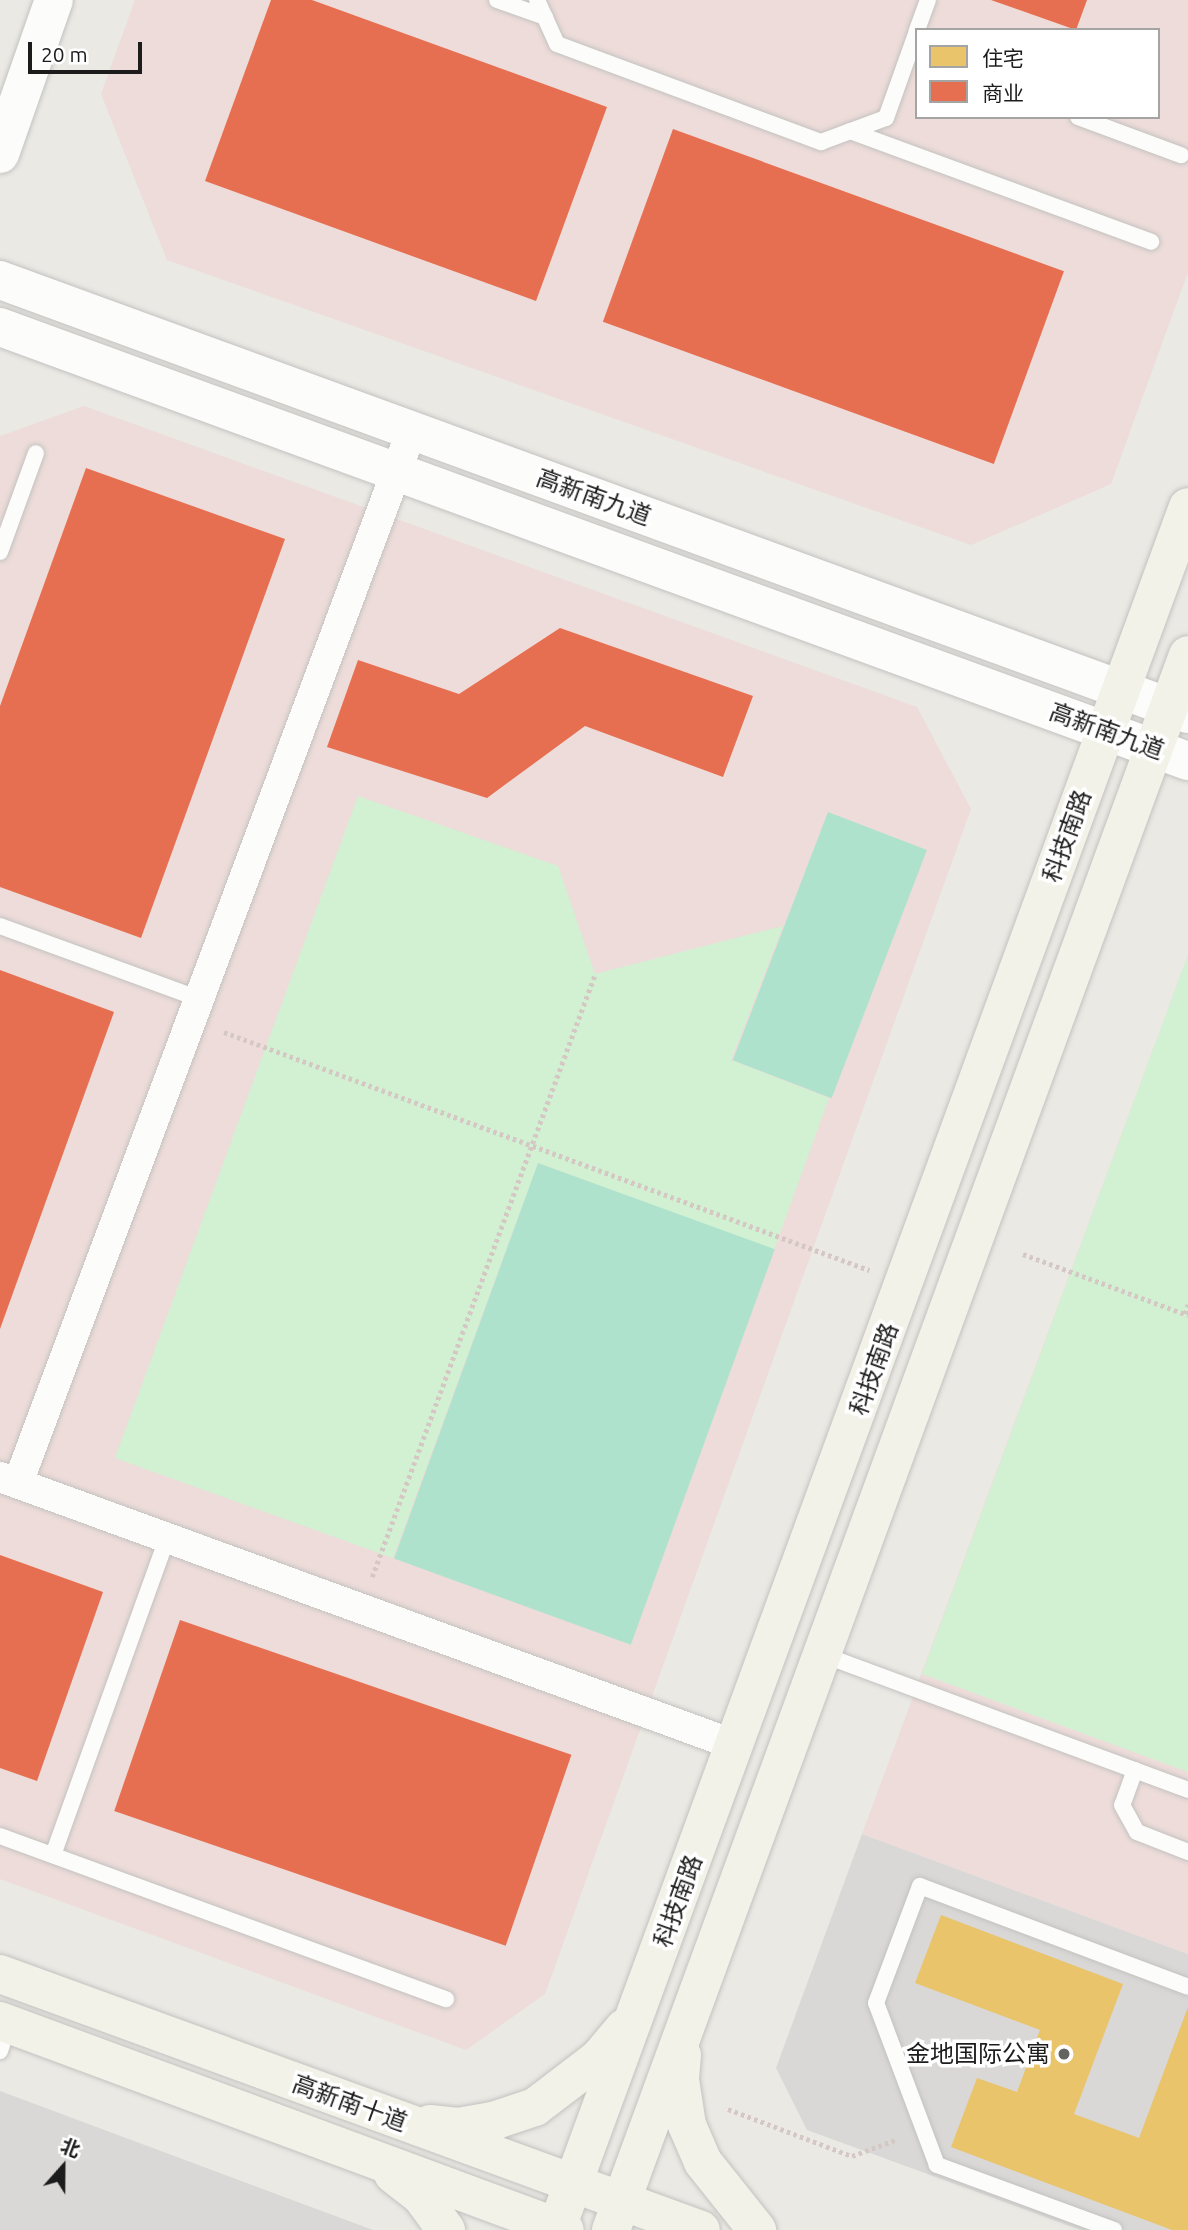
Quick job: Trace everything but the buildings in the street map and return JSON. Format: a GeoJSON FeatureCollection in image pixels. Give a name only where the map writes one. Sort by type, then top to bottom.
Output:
{"type":"FeatureCollection","features":[{"type":"Feature","properties":{"kind":"main road","name":"科技南路"},"geometry":{"type":"LineString","coordinates":[[559,2229],[573,2184],[1188,507]]}},
{"type":"Feature","properties":{"kind":"main road","name":"科技南路"},"geometry":{"type":"LineString","coordinates":[[616,2216],[821,1654],[1171,755],[1188,655]]}},
{"type":"Feature","properties":{"kind":"main road","name":"高新南十道"},"geometry":{"type":"LineString","coordinates":[[0,1974],[573,2184],[616,2216],[701,2230]]}},
{"type":"Feature","properties":{"kind":"main road"},"geometry":{"type":"LineString","coordinates":[[401,2122],[458,2127],[496,2120],[535,2107],[600,2058],[638,2010]]}},
{"type":"Feature","properties":{"kind":"main road"},"geometry":{"type":"LineString","coordinates":[[684,2029],[680,2080],[687,2125],[703,2162],[757,2230]]}},
{"type":"Feature","properties":{"kind":"main road","name":"高新南十道"},"geometry":{"type":"LineString","coordinates":[[3,2032],[378,2162],[559,2229]]}},
{"type":"Feature","properties":{"kind":"main road"},"geometry":{"type":"LineString","coordinates":[[378,2162],[422,2197],[446,2230]]}},
{"type":"Feature","properties":{"kind":"street"},"geometry":{"type":"LineString","coordinates":[[0,154],[54,0]]}},
{"type":"Feature","properties":{"kind":"street","name":"高新南九道"},"geometry":{"type":"LineString","coordinates":[[0,279],[1178,711]]}},
{"type":"Feature","properties":{"kind":"street","name":"高新南九道"},"geometry":{"type":"LineString","coordinates":[[0,327],[1171,755]]}},
{"type":"Feature","properties":{"kind":"street"},"geometry":{"type":"LineString","coordinates":[[412,430],[195,1009],[9,1480],[735,1745]]}},
{"type":"Feature","properties":{"kind":"lane"},"geometry":{"type":"LineString","coordinates":[[497,0],[545,17]]}},
{"type":"Feature","properties":{"kind":"lane"},"geometry":{"type":"LineString","coordinates":[[537,0],[557,44],[821,142],[886,118],[912,57]]}},
{"type":"Feature","properties":{"kind":"lane"},"geometry":{"type":"LineString","coordinates":[[918,28],[928,0]]}},
{"type":"Feature","properties":{"kind":"lane"},"geometry":{"type":"LineString","coordinates":[[1083,119],[1181,155]]}},
{"type":"Feature","properties":{"kind":"lane"},"geometry":{"type":"LineString","coordinates":[[850,131],[1151,242]]}},
{"type":"Feature","properties":{"kind":"lane"},"geometry":{"type":"LineString","coordinates":[[0,552],[36,453]]}},
{"type":"Feature","properties":{"kind":"lane"},"geometry":{"type":"LineString","coordinates":[[0,926],[195,1009]]}},
{"type":"Feature","properties":{"kind":"lane"},"geometry":{"type":"LineString","coordinates":[[52,1855],[167,1538]]}},
{"type":"Feature","properties":{"kind":"lane"},"geometry":{"type":"LineString","coordinates":[[821,1654],[1188,1790]]}},
{"type":"Feature","properties":{"kind":"lane"},"geometry":{"type":"LineString","coordinates":[[1135,1770],[1122,1805],[1137,1832],[1188,1852]]}},
{"type":"Feature","properties":{"kind":"lane"},"geometry":{"type":"LineString","coordinates":[[0,1836],[446,1999]]}},
{"type":"Feature","properties":{"kind":"lane"},"geometry":{"type":"LineString","coordinates":[[1114,2230],[937,2165],[876,2003],[920,1886],[1188,1987]]}},
{"type":"Feature","properties":{"kind":"path"},"geometry":{"type":"LineString","coordinates":[[360,1608],[595,974]]}},
{"type":"Feature","properties":{"kind":"path"},"geometry":{"type":"LineString","coordinates":[[195,1009],[532,1145],[905,1284]]}},
{"type":"Feature","properties":{"kind":"path"},"geometry":{"type":"LineString","coordinates":[[1023,1254],[1186,1314],[1188,1304]]}},
{"type":"Feature","properties":{"kind":"path"},"geometry":{"type":"LineString","coordinates":[[728,2109],[852,2156],[924,2129]]}},
{"type":"Feature","properties":{"kind":"shaded area"},"geometry":{"type":"Polygon","coordinates":[[[135,0],[1188,0],[1188,272],[1111,484],[971,545],[167,260],[101,94],[135,0]]]}},
{"type":"Feature","properties":{"kind":"shaded area"},"geometry":{"type":"Polygon","coordinates":[[[84,406],[917,707],[971,809],[545,1994],[466,2050],[0,1879],[0,436],[84,406]]]}},
{"type":"Feature","properties":{"kind":"shaded area"},"geometry":{"type":"Polygon","coordinates":[[[1188,955],[1188,1954],[862,1834],[1188,955]]]}},
{"type":"Feature","properties":{"kind":"shaded area","name":"金地国际公寓"},"geometry":{"type":"Polygon","coordinates":[[[862,1834],[1188,1954],[1188,2230],[1081,2230],[807,2130],[776,2068],[862,1834]]]}},
{"type":"Feature","properties":{"kind":"shaded area"},"geometry":{"type":"Polygon","coordinates":[[[0,2091],[373,2230],[0,2230],[0,2091]]]}},
{"type":"Feature","properties":{"kind":"green space"},"geometry":{"type":"Polygon","coordinates":[[[358,796],[558,866],[595,974],[783,926],[731,1060],[829,1098],[774,1250],[538,1163],[393,1558],[115,1458],[358,796]]]}},
{"type":"Feature","properties":{"kind":"green space"},"geometry":{"type":"Polygon","coordinates":[[[828,812],[927,850],[832,1098],[733,1060],[828,812]]]}},
{"type":"Feature","properties":{"kind":"green space"},"geometry":{"type":"Polygon","coordinates":[[[1188,955],[1188,1772],[922,1674],[1188,955]]]}},
{"type":"Feature","properties":{"kind":"green space"},"geometry":{"type":"Polygon","coordinates":[[[538,1163],[775,1249],[631,1645],[394,1559],[538,1163]]]}},
{"type":"Feature","properties":{"kind":"place","name":"金地国际公寓"},"geometry":{"type":"Point","coordinates":[1064,2054]}}]}
